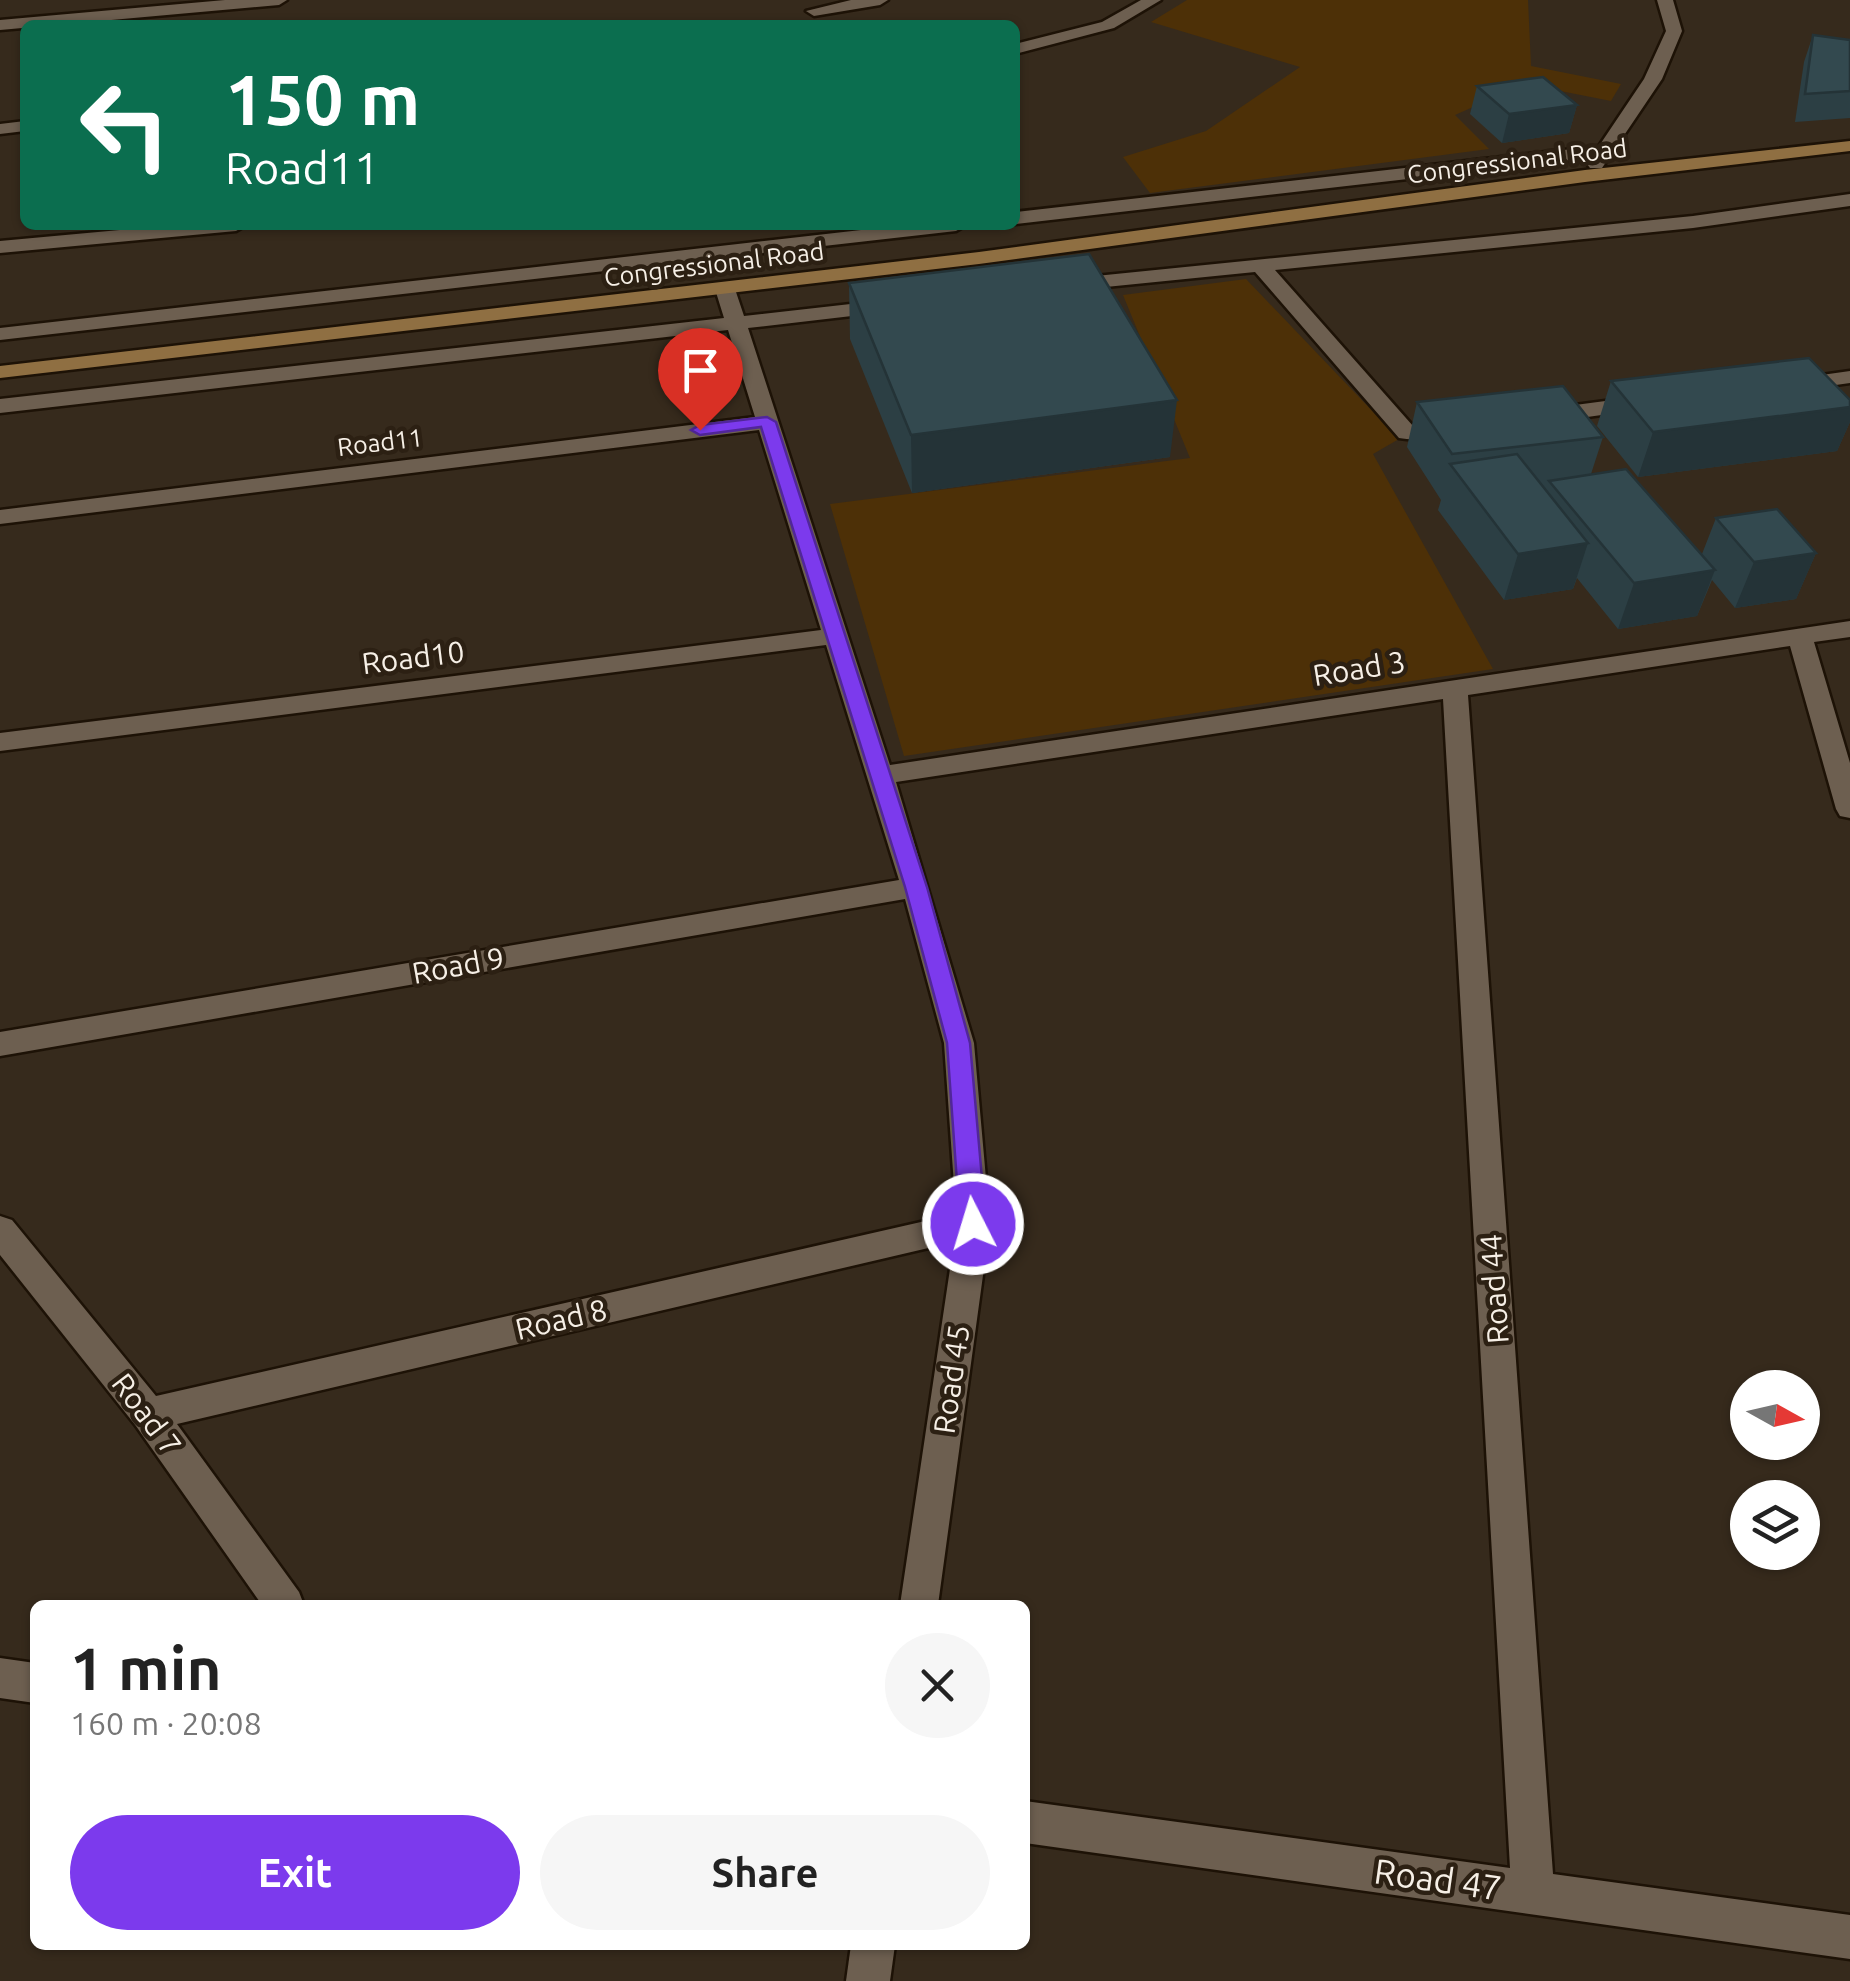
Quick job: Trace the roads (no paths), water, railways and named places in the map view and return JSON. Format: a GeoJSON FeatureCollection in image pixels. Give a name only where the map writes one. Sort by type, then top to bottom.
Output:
{"type":"FeatureCollection","features":[{"type":"Feature","properties":{"kind":"main road","name":"Congressional Road"},"geometry":{"type":"LineString","coordinates":[[0,372],[938,263],[1584,176],[1850,146]]}},
{"type":"Feature","properties":{"kind":"street"},"geometry":{"type":"LineString","coordinates":[[56,20],[279,0]]}},
{"type":"Feature","properties":{"kind":"street"},"geometry":{"type":"LineString","coordinates":[[814,12],[880,0]]}},
{"type":"Feature","properties":{"kind":"street"},"geometry":{"type":"LineString","coordinates":[[1020,48],[1108,25],[1153,0]]}},
{"type":"Feature","properties":{"kind":"street"},"geometry":{"type":"LineString","coordinates":[[1584,176],[1606,151],[1653,79],[1674,31],[1665,0]]}},
{"type":"Feature","properties":{"kind":"street"},"geometry":{"type":"LineString","coordinates":[[1020,217],[1606,151]]}},
{"type":"Feature","properties":{"kind":"street"},"geometry":{"type":"LineString","coordinates":[[1036,288],[1694,222],[1850,200]]}},
{"type":"Feature","properties":{"kind":"street"},"geometry":{"type":"LineString","coordinates":[[0,247],[182,230]]}},
{"type":"Feature","properties":{"kind":"street"},"geometry":{"type":"LineString","coordinates":[[0,334],[894,230]]}},
{"type":"Feature","properties":{"kind":"street"},"geometry":{"type":"LineString","coordinates":[[922,230],[938,263]]}},
{"type":"Feature","properties":{"kind":"street"},"geometry":{"type":"LineString","coordinates":[[1259,264],[1406,433],[1464,426]]}},
{"type":"Feature","properties":{"kind":"street","name":"Road 45"},"geometry":{"type":"LineString","coordinates":[[725,288],[916,887],[959,1043],[973,1224],[919,1600]]}},
{"type":"Feature","properties":{"kind":"street"},"geometry":{"type":"LineString","coordinates":[[0,406],[900,304]]}},
{"type":"Feature","properties":{"kind":"street"},"geometry":{"type":"LineString","coordinates":[[1773,387],[1850,378]]}},
{"type":"Feature","properties":{"kind":"street"},"geometry":{"type":"LineString","coordinates":[[1522,418],[1657,402]]}},
{"type":"Feature","properties":{"kind":"street","name":"Road11"},"geometry":{"type":"LineString","coordinates":[[0,516],[767,422]]}},
{"type":"Feature","properties":{"kind":"street","name":"Road 3"},"geometry":{"type":"LineString","coordinates":[[878,776],[1850,628]]}},
{"type":"Feature","properties":{"kind":"street","name":"Road10"},"geometry":{"type":"LineString","coordinates":[[0,742],[834,636]]}},
{"type":"Feature","properties":{"kind":"street"},"geometry":{"type":"LineString","coordinates":[[1800,636],[1850,809]]}},
{"type":"Feature","properties":{"kind":"street","name":"Road 44"},"geometry":{"type":"LineString","coordinates":[[1455,686],[1533,1892]]}},
{"type":"Feature","properties":{"kind":"street","name":"Road 9"},"geometry":{"type":"LineString","coordinates":[[0,1044],[916,887]]}},
{"type":"Feature","properties":{"kind":"street","name":"Road 8"},"geometry":{"type":"LineString","coordinates":[[149,1414],[973,1224]]}},
{"type":"Feature","properties":{"kind":"street","name":"Road 7"},"geometry":{"type":"LineString","coordinates":[[0,1230],[149,1414],[281,1600]]}},
{"type":"Feature","properties":{"kind":"street"},"geometry":{"type":"LineString","coordinates":[[0,1678],[30,1681]]}},
{"type":"Feature","properties":{"kind":"street","name":"Road 47"},"geometry":{"type":"LineString","coordinates":[[1030,1823],[1850,1937]]}},
{"type":"Feature","properties":{"kind":"street"},"geometry":{"type":"LineString","coordinates":[[868,1981],[872,1950]]}}]}
